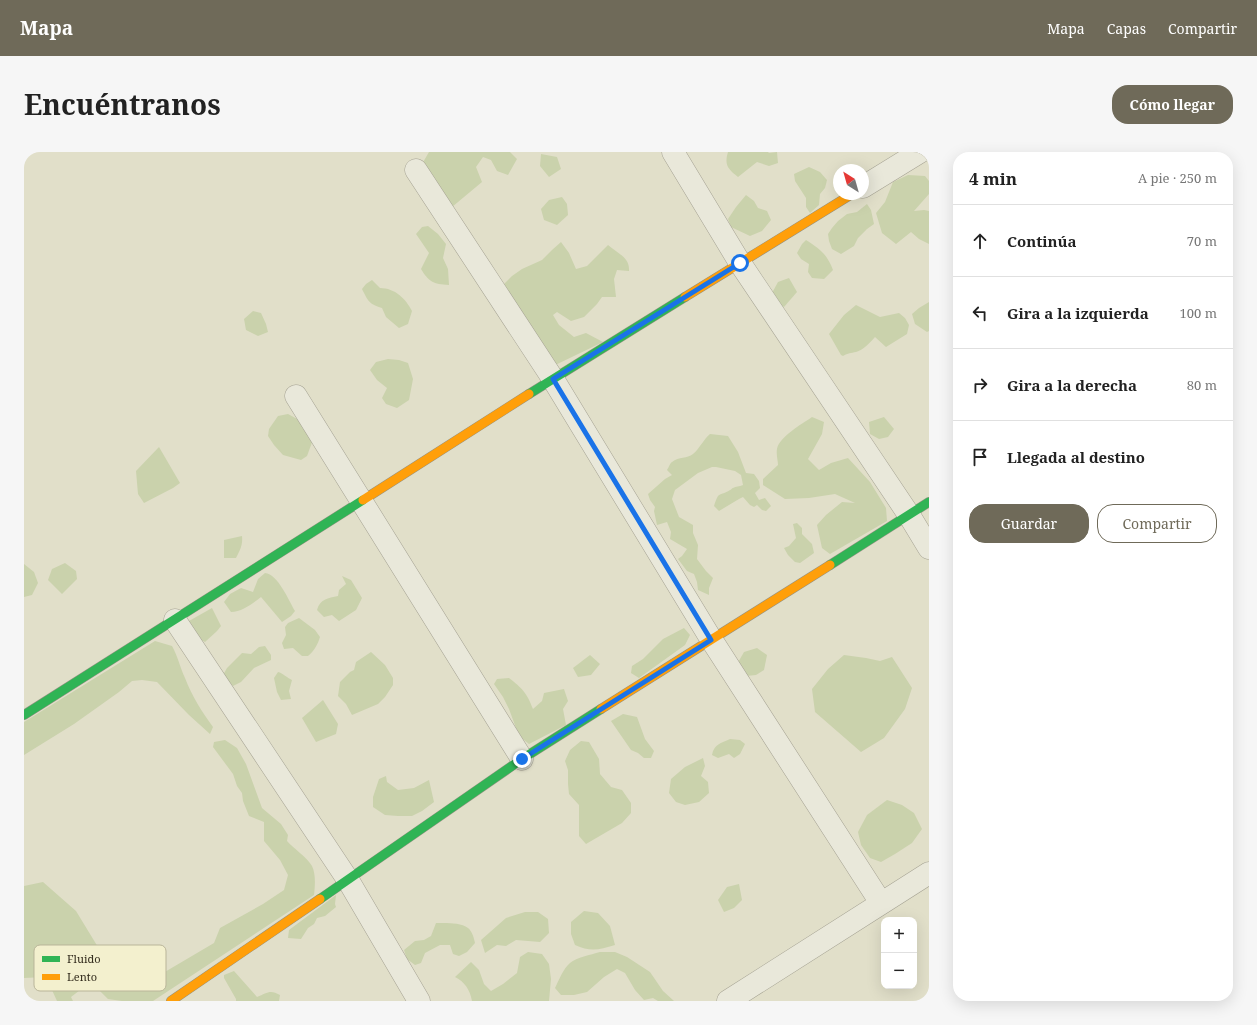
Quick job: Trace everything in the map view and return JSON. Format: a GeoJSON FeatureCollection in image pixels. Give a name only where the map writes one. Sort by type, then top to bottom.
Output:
{"type":"FeatureCollection","features":[{"type":"Feature","properties":{"kind":"street"},"geometry":{"type":"LineString","coordinates":[[673,152],[740,263],[909,515],[929,548]]}},
{"type":"Feature","properties":{"kind":"street"},"geometry":{"type":"LineString","coordinates":[[869,183],[920,152]]}},
{"type":"Feature","properties":{"kind":"street"},"geometry":{"type":"LineString","coordinates":[[416,170],[553,379],[711,640],[881,903]]}},
{"type":"Feature","properties":{"kind":"street"},"geometry":{"type":"LineString","coordinates":[[24,715],[553,379],[842,200]]}},
{"type":"Feature","properties":{"kind":"street"},"geometry":{"type":"LineString","coordinates":[[296,396],[522,759]]}},
{"type":"Feature","properties":{"kind":"street"},"geometry":{"type":"LineString","coordinates":[[171,1001],[522,759],[929,502]]}},
{"type":"Feature","properties":{"kind":"street"},"geometry":{"type":"LineString","coordinates":[[175,620],[348,880],[419,1001]]}},
{"type":"Feature","properties":{"kind":"street"},"geometry":{"type":"LineString","coordinates":[[728,1001],[929,872]]}},
{"type":"Feature","properties":{"kind":"green space"},"geometry":{"type":"Polygon","coordinates":[[[429,152],[510,152],[517,159],[508,175],[497,171],[491,160],[483,157],[476,167],[482,182],[452,207],[422,164],[429,152]]]}},
{"type":"Feature","properties":{"kind":"green space"},"geometry":{"type":"Polygon","coordinates":[[[728,152],[777,152],[778,163],[769,166],[757,162],[738,177],[732,172],[727,164],[726,160],[728,152]]]}},
{"type":"Feature","properties":{"kind":"green space"},"geometry":{"type":"Polygon","coordinates":[[[541,154],[557,157],[561,169],[549,177],[540,166],[541,154]]]}},
{"type":"Feature","properties":{"kind":"green space"},"geometry":{"type":"Polygon","coordinates":[[[809,167],[820,172],[827,180],[825,188],[820,194],[819,205],[810,213],[806,207],[806,198],[795,181],[794,174],[809,167]]]}},
{"type":"Feature","properties":{"kind":"green space"},"geometry":{"type":"Polygon","coordinates":[[[908,175],[925,176],[929,181],[929,194],[914,211],[929,211],[929,244],[919,239],[911,232],[896,244],[882,233],[876,213],[885,202],[893,182],[908,175]]]}},
{"type":"Feature","properties":{"kind":"green space"},"geometry":{"type":"Polygon","coordinates":[[[746,195],[754,201],[758,208],[767,211],[771,220],[762,231],[750,236],[731,227],[728,219],[746,195]]]}},
{"type":"Feature","properties":{"kind":"green space"},"geometry":{"type":"Polygon","coordinates":[[[562,197],[567,204],[568,215],[557,225],[544,220],[541,209],[549,200],[562,197]]]}},
{"type":"Feature","properties":{"kind":"green space"},"geometry":{"type":"Polygon","coordinates":[[[867,204],[871,210],[874,224],[858,238],[854,246],[841,254],[832,249],[828,234],[832,228],[847,214],[857,212],[867,204]]]}},
{"type":"Feature","properties":{"kind":"green space"},"geometry":{"type":"Polygon","coordinates":[[[428,226],[438,234],[446,244],[443,258],[448,269],[449,285],[432,282],[426,277],[421,269],[429,253],[416,234],[422,227],[428,226]]]}},
{"type":"Feature","properties":{"kind":"green space"},"geometry":{"type":"Polygon","coordinates":[[[806,240],[822,252],[831,264],[833,270],[824,279],[812,278],[808,272],[809,264],[801,259],[797,253],[806,240]]]}},
{"type":"Feature","properties":{"kind":"green space"},"geometry":{"type":"Polygon","coordinates":[[[561,242],[569,253],[576,269],[587,266],[608,245],[623,256],[628,262],[629,271],[617,270],[614,279],[616,297],[602,297],[584,317],[571,321],[557,312],[553,315],[559,325],[574,337],[586,333],[603,342],[547,369],[504,284],[522,269],[542,260],[561,242]]]}},
{"type":"Feature","properties":{"kind":"green space"},"geometry":{"type":"Polygon","coordinates":[[[789,278],[797,292],[784,307],[773,301],[772,293],[778,282],[789,278]]]}},
{"type":"Feature","properties":{"kind":"green space"},"geometry":{"type":"Polygon","coordinates":[[[372,280],[380,288],[385,288],[395,292],[407,302],[412,311],[408,324],[399,328],[386,317],[382,308],[369,302],[362,289],[372,280]]]}},
{"type":"Feature","properties":{"kind":"green space"},"geometry":{"type":"Polygon","coordinates":[[[929,302],[929,331],[927,332],[915,324],[912,314],[929,302]]]}},
{"type":"Feature","properties":{"kind":"green space"},"geometry":{"type":"Polygon","coordinates":[[[856,305],[880,317],[899,313],[905,318],[909,325],[907,334],[886,347],[875,337],[861,350],[843,356],[841,355],[829,334],[844,315],[856,305]]]}},
{"type":"Feature","properties":{"kind":"green space"},"geometry":{"type":"Polygon","coordinates":[[[253,311],[261,313],[268,332],[258,336],[246,330],[244,319],[253,311]]]}},
{"type":"Feature","properties":{"kind":"green space"},"geometry":{"type":"Polygon","coordinates":[[[388,359],[408,363],[413,379],[409,400],[397,408],[386,404],[382,398],[387,388],[377,380],[370,370],[376,362],[388,359]]]}},
{"type":"Feature","properties":{"kind":"green space"},"geometry":{"type":"Polygon","coordinates":[[[288,414],[301,421],[314,437],[307,456],[301,460],[283,455],[268,436],[269,429],[278,416],[288,414]]]}},
{"type":"Feature","properties":{"kind":"green space"},"geometry":{"type":"Polygon","coordinates":[[[812,417],[824,422],[822,434],[808,459],[819,470],[831,463],[848,458],[870,482],[886,508],[887,521],[830,554],[822,548],[817,525],[826,515],[842,502],[855,503],[835,494],[809,498],[785,499],[763,485],[763,479],[778,465],[777,449],[779,444],[786,435],[812,417]]]}},
{"type":"Feature","properties":{"kind":"green space"},"geometry":{"type":"Polygon","coordinates":[[[884,417],[894,429],[888,437],[879,439],[870,434],[869,422],[884,417]]]}},
{"type":"Feature","properties":{"kind":"green space"},"geometry":{"type":"Polygon","coordinates":[[[710,434],[728,436],[738,452],[746,473],[754,474],[759,481],[760,488],[755,493],[759,500],[765,498],[771,506],[766,511],[762,510],[757,505],[754,507],[750,505],[743,497],[719,511],[714,506],[718,496],[734,487],[743,485],[741,475],[735,471],[716,467],[712,467],[698,473],[675,490],[672,499],[679,517],[693,525],[693,533],[698,545],[697,559],[713,578],[709,588],[709,595],[698,590],[694,574],[687,571],[678,559],[687,549],[670,539],[671,532],[667,522],[657,525],[654,511],[655,507],[648,494],[665,479],[672,475],[667,470],[671,463],[677,459],[688,457],[693,454],[710,434]]]}},
{"type":"Feature","properties":{"kind":"green space"},"geometry":{"type":"Polygon","coordinates":[[[159,447],[180,483],[144,503],[138,494],[136,471],[159,447]]]}},
{"type":"Feature","properties":{"kind":"green space"},"geometry":{"type":"Polygon","coordinates":[[[797,523],[802,528],[802,534],[812,544],[814,553],[800,563],[795,562],[784,548],[789,546],[796,538],[793,524],[797,523]]]}},
{"type":"Feature","properties":{"kind":"green space"},"geometry":{"type":"Polygon","coordinates":[[[242,536],[242,545],[236,558],[224,558],[224,540],[242,536]]]}},
{"type":"Feature","properties":{"kind":"green space"},"geometry":{"type":"Polygon","coordinates":[[[65,563],[76,571],[77,579],[62,594],[48,580],[52,569],[65,563]]]}},
{"type":"Feature","properties":{"kind":"green space"},"geometry":{"type":"Polygon","coordinates":[[[24,564],[34,572],[38,583],[32,595],[24,597],[24,564]]]}},
{"type":"Feature","properties":{"kind":"green space"},"geometry":{"type":"Polygon","coordinates":[[[265,573],[270,575],[279,583],[295,611],[291,616],[282,622],[261,597],[247,607],[235,612],[231,612],[224,602],[230,594],[241,588],[253,592],[258,579],[265,573]]]}},
{"type":"Feature","properties":{"kind":"green space"},"geometry":{"type":"Polygon","coordinates":[[[342,576],[351,580],[362,598],[356,610],[339,621],[332,615],[324,617],[317,610],[322,601],[338,596],[339,590],[346,584],[342,576]]]}},
{"type":"Feature","properties":{"kind":"green space"},"geometry":{"type":"Polygon","coordinates":[[[212,608],[221,626],[205,642],[190,634],[189,621],[212,608]]]}},
{"type":"Feature","properties":{"kind":"green space"},"geometry":{"type":"Polygon","coordinates":[[[299,618],[315,630],[320,637],[316,647],[308,656],[302,656],[293,648],[284,649],[282,643],[286,635],[285,627],[288,623],[299,618]]]}},
{"type":"Feature","properties":{"kind":"green space"},"geometry":{"type":"Polygon","coordinates":[[[684,628],[690,635],[685,645],[639,678],[631,673],[632,666],[643,659],[663,639],[684,628]]]}},
{"type":"Feature","properties":{"kind":"green space"},"geometry":{"type":"Polygon","coordinates":[[[155,641],[172,646],[191,691],[201,710],[213,727],[210,734],[157,682],[142,680],[132,681],[74,724],[24,755],[24,722],[155,641]]]}},
{"type":"Feature","properties":{"kind":"green space"},"geometry":{"type":"Polygon","coordinates":[[[265,646],[271,655],[271,660],[254,668],[241,682],[233,686],[223,675],[227,668],[242,653],[251,654],[259,647],[265,646]]]}},
{"type":"Feature","properties":{"kind":"green space"},"geometry":{"type":"Polygon","coordinates":[[[757,648],[767,655],[764,670],[756,675],[746,676],[736,666],[744,652],[757,648]]]}},
{"type":"Feature","properties":{"kind":"green space"},"geometry":{"type":"Polygon","coordinates":[[[371,652],[385,665],[393,678],[393,685],[378,704],[352,715],[346,704],[338,696],[340,682],[354,670],[356,662],[371,652]]]}},
{"type":"Feature","properties":{"kind":"green space"},"geometry":{"type":"Polygon","coordinates":[[[590,655],[600,664],[591,675],[578,677],[573,668],[590,655]]]}},
{"type":"Feature","properties":{"kind":"green space"},"geometry":{"type":"Polygon","coordinates":[[[844,655],[880,661],[892,657],[912,688],[905,709],[884,738],[861,752],[815,712],[812,689],[828,669],[844,655]]]}},
{"type":"Feature","properties":{"kind":"green space"},"geometry":{"type":"Polygon","coordinates":[[[278,672],[292,680],[289,691],[291,699],[281,700],[277,692],[274,678],[278,672]]]}},
{"type":"Feature","properties":{"kind":"green space"},"geometry":{"type":"Polygon","coordinates":[[[509,678],[524,691],[533,709],[542,701],[544,693],[564,689],[568,701],[563,709],[566,725],[529,744],[519,736],[509,709],[494,684],[497,679],[509,678]]]}},
{"type":"Feature","properties":{"kind":"green space"},"geometry":{"type":"Polygon","coordinates":[[[323,700],[338,724],[336,734],[316,742],[302,718],[323,700]]]}},
{"type":"Feature","properties":{"kind":"green space"},"geometry":{"type":"Polygon","coordinates":[[[623,714],[637,717],[645,739],[654,751],[651,758],[644,758],[631,750],[611,721],[623,714]]]}},
{"type":"Feature","properties":{"kind":"green space"},"geometry":{"type":"Polygon","coordinates":[[[730,739],[740,740],[745,744],[740,754],[734,758],[729,754],[718,758],[712,755],[716,746],[730,739]]]}},
{"type":"Feature","properties":{"kind":"green space"},"geometry":{"type":"Polygon","coordinates":[[[225,740],[237,748],[246,764],[262,808],[281,824],[288,835],[287,841],[307,859],[312,866],[315,876],[314,895],[153,1001],[122,1001],[108,999],[100,991],[166,991],[166,971],[214,943],[220,928],[263,904],[284,890],[288,875],[280,860],[264,841],[264,822],[249,816],[243,801],[242,793],[237,786],[233,774],[213,747],[214,742],[225,740]]]}},
{"type":"Feature","properties":{"kind":"green space"},"geometry":{"type":"Polygon","coordinates":[[[581,741],[589,742],[599,759],[600,774],[611,787],[622,790],[631,803],[631,813],[622,823],[586,844],[579,836],[579,805],[569,794],[568,770],[565,761],[570,750],[581,741]]]}},
{"type":"Feature","properties":{"kind":"green space"},"geometry":{"type":"Polygon","coordinates":[[[703,758],[705,766],[701,776],[708,782],[709,793],[699,802],[685,805],[676,802],[669,793],[671,779],[685,767],[703,758]]]}},
{"type":"Feature","properties":{"kind":"green space"},"geometry":{"type":"Polygon","coordinates":[[[386,776],[387,782],[398,790],[414,788],[429,780],[434,802],[412,816],[385,815],[373,807],[373,797],[379,779],[386,776]]]}},
{"type":"Feature","properties":{"kind":"green space"},"geometry":{"type":"Polygon","coordinates":[[[887,800],[902,805],[914,813],[922,829],[912,843],[881,862],[870,858],[861,845],[858,832],[867,815],[887,800]]]}},
{"type":"Feature","properties":{"kind":"green space"},"geometry":{"type":"Polygon","coordinates":[[[43,882],[76,911],[97,945],[34,945],[34,978],[24,978],[24,886],[43,882]]]}},
{"type":"Feature","properties":{"kind":"green space"},"geometry":{"type":"Polygon","coordinates":[[[739,884],[742,900],[734,908],[724,912],[718,900],[727,887],[739,884]]]}},
{"type":"Feature","properties":{"kind":"green space"},"geometry":{"type":"Polygon","coordinates":[[[336,895],[336,907],[325,916],[317,918],[314,924],[308,928],[301,939],[288,938],[289,930],[336,895]]]}},
{"type":"Feature","properties":{"kind":"green space"},"geometry":{"type":"Polygon","coordinates":[[[584,911],[598,913],[610,926],[615,945],[595,950],[585,949],[575,945],[571,934],[571,922],[584,911]]]}},
{"type":"Feature","properties":{"kind":"green space"},"geometry":{"type":"Polygon","coordinates":[[[525,912],[538,912],[548,919],[549,933],[540,942],[516,940],[506,946],[497,945],[485,953],[481,940],[506,918],[525,912]]]}},
{"type":"Feature","properties":{"kind":"green space"},"geometry":{"type":"Polygon","coordinates":[[[436,923],[452,923],[465,926],[471,931],[475,943],[467,952],[459,956],[453,954],[450,945],[440,945],[425,953],[421,963],[415,965],[407,959],[404,950],[415,941],[424,940],[431,936],[436,923]]]}},
{"type":"Feature","properties":{"kind":"green space"},"geometry":{"type":"Polygon","coordinates":[[[528,952],[542,954],[549,964],[551,979],[549,1001],[472,1001],[470,993],[462,981],[455,977],[471,962],[479,970],[484,984],[491,991],[517,973],[520,957],[528,952]]]}},
{"type":"Feature","properties":{"kind":"green space"},"geometry":{"type":"Polygon","coordinates":[[[600,952],[615,952],[627,957],[650,972],[663,991],[674,1001],[658,1001],[653,998],[644,1000],[635,990],[625,973],[617,969],[604,977],[587,992],[574,995],[561,995],[555,988],[565,968],[576,959],[600,952]]]}},
{"type":"Feature","properties":{"kind":"green space"},"geometry":{"type":"Polygon","coordinates":[[[234,971],[257,997],[268,992],[274,992],[280,995],[279,1001],[236,1001],[224,978],[224,975],[234,971]]]}},
{"type":"Feature","properties":{"kind":"green space"},"geometry":{"type":"Polygon","coordinates":[[[52,991],[79,991],[71,997],[73,1001],[57,1001],[52,991]]]}},
{"type":"Feature","properties":{"kind":"traffic: fast"},"geometry":{"type":"LineString","coordinates":[[529,394],[685,297]]}},
{"type":"Feature","properties":{"kind":"traffic: fast"},"geometry":{"type":"LineString","coordinates":[[24,715],[363,500]]}},
{"type":"Feature","properties":{"kind":"traffic: fast"},"geometry":{"type":"LineString","coordinates":[[830,565],[929,502]]}},
{"type":"Feature","properties":{"kind":"traffic: fast"},"geometry":{"type":"LineString","coordinates":[[320,899],[522,759],[601,709]]}},
{"type":"Feature","properties":{"kind":"traffic: slow"},"geometry":{"type":"LineString","coordinates":[[685,297],[842,200]]}},
{"type":"Feature","properties":{"kind":"traffic: slow"},"geometry":{"type":"LineString","coordinates":[[363,500],[529,394]]}},
{"type":"Feature","properties":{"kind":"traffic: slow"},"geometry":{"type":"LineString","coordinates":[[601,709],[830,565]]}},
{"type":"Feature","properties":{"kind":"traffic: slow"},"geometry":{"type":"LineString","coordinates":[[171,1001],[320,899]]}},
{"type":"Feature","properties":{"kind":"route"},"geometry":{"type":"LineString","coordinates":[[522,759],[711,640],[553,379],[740,263]]}}]}
